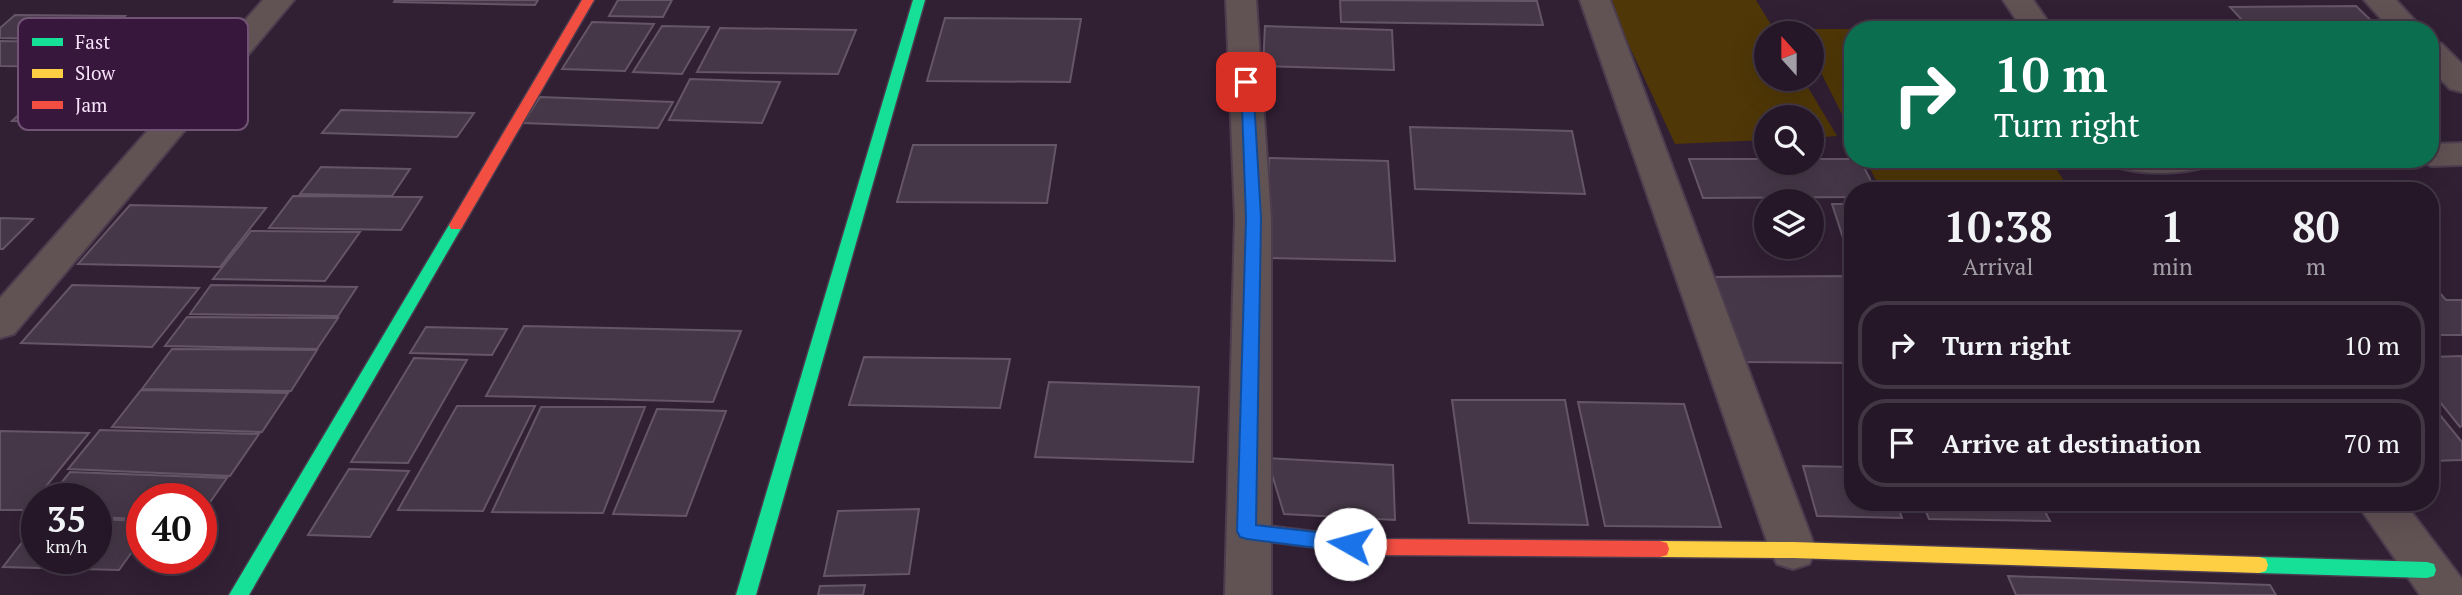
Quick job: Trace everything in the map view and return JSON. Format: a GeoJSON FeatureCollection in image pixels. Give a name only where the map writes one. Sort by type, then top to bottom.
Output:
{"type":"FeatureCollection","features":[{"type":"Feature","properties":{"kind":"street"},"geometry":{"type":"LineString","coordinates":[[248,36],[279,0]]}},
{"type":"Feature","properties":{"kind":"street"},"geometry":{"type":"LineString","coordinates":[[239,595],[588,0]]}},
{"type":"Feature","properties":{"kind":"street"},"geometry":{"type":"LineString","coordinates":[[746,595],[919,0]]}},
{"type":"Feature","properties":{"kind":"street"},"geometry":{"type":"LineString","coordinates":[[1241,0],[1253,218],[1248,595]]}},
{"type":"Feature","properties":{"kind":"street"},"geometry":{"type":"LineString","coordinates":[[1595,0],[1793,550]]}},
{"type":"Feature","properties":{"kind":"street"},"geometry":{"type":"LineString","coordinates":[[2018,0],[2033,21]]}},
{"type":"Feature","properties":{"kind":"street"},"geometry":{"type":"LineString","coordinates":[[2379,0],[2400,21]]}},
{"type":"Feature","properties":{"kind":"street"},"geometry":{"type":"LineString","coordinates":[[2439,59],[2462,82]]}},
{"type":"Feature","properties":{"kind":"street"},"geometry":{"type":"LineString","coordinates":[[0,324],[167,130]]}},
{"type":"Feature","properties":{"kind":"street"},"geometry":{"type":"LineString","coordinates":[[2439,155],[2462,154]]}},
{"type":"Feature","properties":{"kind":"street"},"geometry":{"type":"LineString","coordinates":[[2385,511],[2437,583]]}},
{"type":"Feature","properties":{"kind":"street"},"geometry":{"type":"LineString","coordinates":[[1247,531],[1375,547],[1793,550],[2437,583]]}},
{"type":"Feature","properties":{"kind":"shaded area"},"geometry":{"type":"Polygon","coordinates":[[[1608,0],[1756,0],[1769,21],[1754,21],[1754,91],[1810,91],[1819,105],[1754,105],[1754,141],[1675,144],[1608,0]]]}},
{"type":"Feature","properties":{"kind":"shaded area"},"geometry":{"type":"Polygon","coordinates":[[[1824,29],[1844,29],[1844,118],[1824,79],[1824,29]]]}},
{"type":"Feature","properties":{"kind":"shaded area"},"geometry":{"type":"Polygon","coordinates":[[[1824,114],[1837,136],[1824,137],[1824,114]]]}},
{"type":"Feature","properties":{"kind":"shaded area"},"geometry":{"type":"Polygon","coordinates":[[[1870,168],[2056,168],[2065,182],[1877,182],[1870,168]]]}},
{"type":"Feature","properties":{"kind":"building"},"geometry":{"type":"Polygon","coordinates":[[[538,0],[535,5],[394,2],[538,0]]]}},
{"type":"Feature","properties":{"kind":"building"},"geometry":{"type":"Polygon","coordinates":[[[618,0],[672,0],[663,17],[609,16],[618,0]]]}},
{"type":"Feature","properties":{"kind":"building"},"geometry":{"type":"Polygon","coordinates":[[[1340,0],[1537,1],[1543,25],[1341,22],[1340,0]]]}},
{"type":"Feature","properties":{"kind":"building"},"geometry":{"type":"Polygon","coordinates":[[[2356,6],[2372,21],[2243,21],[2230,7],[2356,6]]]}},
{"type":"Feature","properties":{"kind":"building"},"geometry":{"type":"Polygon","coordinates":[[[15,15],[125,16],[18,18],[18,38],[0,38],[0,28],[15,15]]]}},
{"type":"Feature","properties":{"kind":"building"},"geometry":{"type":"Polygon","coordinates":[[[945,18],[1081,19],[1070,82],[927,81],[945,18]]]}},
{"type":"Feature","properties":{"kind":"building"},"geometry":{"type":"Polygon","coordinates":[[[592,22],[654,24],[625,71],[562,69],[592,22]]]}},
{"type":"Feature","properties":{"kind":"building"},"geometry":{"type":"Polygon","coordinates":[[[662,26],[709,27],[682,74],[633,72],[662,26]]]}},
{"type":"Feature","properties":{"kind":"building"},"geometry":{"type":"Polygon","coordinates":[[[1265,26],[1392,30],[1394,70],[1263,66],[1265,26]]]}},
{"type":"Feature","properties":{"kind":"building"},"geometry":{"type":"Polygon","coordinates":[[[720,28],[856,30],[838,74],[697,72],[720,28]]]}},
{"type":"Feature","properties":{"kind":"building"},"geometry":{"type":"Polygon","coordinates":[[[0,41],[18,41],[18,66],[0,66],[0,41]]]}},
{"type":"Feature","properties":{"kind":"building"},"geometry":{"type":"Polygon","coordinates":[[[690,79],[780,82],[762,123],[669,120],[690,79]]]}},
{"type":"Feature","properties":{"kind":"building"},"geometry":{"type":"Polygon","coordinates":[[[540,97],[673,102],[658,128],[523,123],[540,97]]]}},
{"type":"Feature","properties":{"kind":"building"},"geometry":{"type":"Polygon","coordinates":[[[341,110],[474,113],[457,137],[322,133],[341,110]]]}},
{"type":"Feature","properties":{"kind":"building"},"geometry":{"type":"Polygon","coordinates":[[[1410,127],[1572,131],[1585,194],[1415,189],[1410,127]]]}},
{"type":"Feature","properties":{"kind":"building"},"geometry":{"type":"Polygon","coordinates":[[[913,145],[1056,145],[1047,203],[897,202],[913,145]]]}},
{"type":"Feature","properties":{"kind":"building"},"geometry":{"type":"Polygon","coordinates":[[[1269,158],[1388,161],[1395,261],[1266,258],[1269,158]]]}},
{"type":"Feature","properties":{"kind":"building"},"geometry":{"type":"Polygon","coordinates":[[[1689,159],[1754,159],[1754,175],[1824,175],[1824,159],[1844,159],[1844,168],[1864,168],[1872,182],[1844,182],[1844,197],[1824,197],[1824,189],[1754,189],[1754,198],[1703,198],[1689,159]]]}},
{"type":"Feature","properties":{"kind":"building"},"geometry":{"type":"Polygon","coordinates":[[[321,167],[410,169],[392,196],[300,194],[321,167]]]}},
{"type":"Feature","properties":{"kind":"building"},"geometry":{"type":"Polygon","coordinates":[[[293,196],[422,197],[401,230],[269,228],[293,196]]]}},
{"type":"Feature","properties":{"kind":"building"},"geometry":{"type":"Polygon","coordinates":[[[1832,204],[1844,204],[1844,241],[1832,204]]]}},
{"type":"Feature","properties":{"kind":"building"},"geometry":{"type":"Polygon","coordinates":[[[130,205],[266,208],[220,267],[78,264],[130,205]]]}},
{"type":"Feature","properties":{"kind":"building"},"geometry":{"type":"Polygon","coordinates":[[[0,218],[33,219],[0,249],[0,218]]]}},
{"type":"Feature","properties":{"kind":"building"},"geometry":{"type":"Polygon","coordinates":[[[251,231],[360,232],[325,281],[213,279],[251,231]]]}},
{"type":"Feature","properties":{"kind":"building"},"geometry":{"type":"Polygon","coordinates":[[[1844,276],[1844,363],[1740,362],[1713,277],[1844,276]]]}},
{"type":"Feature","properties":{"kind":"building"},"geometry":{"type":"Polygon","coordinates":[[[72,285],[199,288],[152,347],[21,343],[72,285]]]}},
{"type":"Feature","properties":{"kind":"building"},"geometry":{"type":"Polygon","coordinates":[[[211,285],[357,287],[338,316],[190,314],[211,285]]]}},
{"type":"Feature","properties":{"kind":"building"},"geometry":{"type":"Polygon","coordinates":[[[2439,292],[2446,300],[2462,300],[2462,335],[2439,335],[2439,292]]]}},
{"type":"Feature","properties":{"kind":"building"},"geometry":{"type":"Polygon","coordinates":[[[187,317],[338,318],[317,349],[165,346],[187,317]]]}},
{"type":"Feature","properties":{"kind":"building"},"geometry":{"type":"Polygon","coordinates":[[[524,326],[741,331],[713,402],[486,396],[524,326]]]}},
{"type":"Feature","properties":{"kind":"building"},"geometry":{"type":"Polygon","coordinates":[[[426,327],[507,329],[492,355],[410,353],[426,327]]]}},
{"type":"Feature","properties":{"kind":"building"},"geometry":{"type":"Polygon","coordinates":[[[172,349],[317,350],[291,391],[142,389],[172,349]]]}},
{"type":"Feature","properties":{"kind":"building"},"geometry":{"type":"Polygon","coordinates":[[[2462,356],[2460,427],[2439,401],[2439,357],[2462,356]]]}},
{"type":"Feature","properties":{"kind":"building"},"geometry":{"type":"Polygon","coordinates":[[[864,357],[1010,359],[1000,408],[849,405],[864,357]]]}},
{"type":"Feature","properties":{"kind":"building"},"geometry":{"type":"Polygon","coordinates":[[[414,358],[467,360],[408,463],[351,462],[414,358]]]}},
{"type":"Feature","properties":{"kind":"building"},"geometry":{"type":"Polygon","coordinates":[[[1049,382],[1199,387],[1193,462],[1035,457],[1049,382]]]}},
{"type":"Feature","properties":{"kind":"building"},"geometry":{"type":"Polygon","coordinates":[[[141,390],[288,393],[262,432],[112,427],[141,390]]]}},
{"type":"Feature","properties":{"kind":"building"},"geometry":{"type":"Polygon","coordinates":[[[1452,400],[1565,400],[1588,525],[1469,523],[1452,400]]]}},
{"type":"Feature","properties":{"kind":"building"},"geometry":{"type":"Polygon","coordinates":[[[1578,402],[1684,404],[1721,527],[1605,526],[1578,402]]]}},
{"type":"Feature","properties":{"kind":"building"},"geometry":{"type":"Polygon","coordinates":[[[457,406],[535,406],[483,511],[398,510],[457,406]]]}},
{"type":"Feature","properties":{"kind":"building"},"geometry":{"type":"Polygon","coordinates":[[[541,407],[645,407],[603,513],[492,512],[541,407]]]}},
{"type":"Feature","properties":{"kind":"building"},"geometry":{"type":"Polygon","coordinates":[[[657,409],[726,411],[686,516],[613,514],[657,409]]]}},
{"type":"Feature","properties":{"kind":"building"},"geometry":{"type":"Polygon","coordinates":[[[2439,414],[2462,442],[2462,460],[2439,461],[2439,414]]]}},
{"type":"Feature","properties":{"kind":"building"},"geometry":{"type":"Polygon","coordinates":[[[100,430],[259,434],[230,476],[68,469],[100,430]]]}},
{"type":"Feature","properties":{"kind":"building"},"geometry":{"type":"Polygon","coordinates":[[[0,431],[89,433],[49,483],[21,483],[21,510],[0,510],[0,431]]]}},
{"type":"Feature","properties":{"kind":"building"},"geometry":{"type":"Polygon","coordinates":[[[1267,458],[1393,465],[1395,520],[1284,514],[1267,458]]]}},
{"type":"Feature","properties":{"kind":"building"},"geometry":{"type":"Polygon","coordinates":[[[1803,466],[1844,467],[1844,511],[1899,511],[1902,518],[1817,516],[1803,466]]]}},
{"type":"Feature","properties":{"kind":"building"},"geometry":{"type":"Polygon","coordinates":[[[349,469],[409,471],[370,537],[308,535],[349,469]]]}},
{"type":"Feature","properties":{"kind":"building"},"geometry":{"type":"Polygon","coordinates":[[[70,472],[227,478],[217,492],[217,483],[126,483],[126,518],[112,518],[112,483],[61,483],[70,472]]]}},
{"type":"Feature","properties":{"kind":"building"},"geometry":{"type":"Polygon","coordinates":[[[919,509],[909,574],[824,576],[838,511],[919,509]]]}},
{"type":"Feature","properties":{"kind":"building"},"geometry":{"type":"Polygon","coordinates":[[[1926,511],[2045,511],[2050,521],[1929,519],[1926,511]]]}},
{"type":"Feature","properties":{"kind":"building"},"geometry":{"type":"Polygon","coordinates":[[[112,520],[126,520],[126,560],[119,570],[112,570],[112,520]]]}},
{"type":"Feature","properties":{"kind":"building"},"geometry":{"type":"Polygon","coordinates":[[[21,544],[21,567],[3,567],[21,544]]]}},
{"type":"Feature","properties":{"kind":"building"},"geometry":{"type":"Polygon","coordinates":[[[2008,576],[2270,585],[2276,595],[2016,595],[2008,576]]]}},
{"type":"Feature","properties":{"kind":"building"},"geometry":{"type":"Polygon","coordinates":[[[865,585],[863,595],[818,595],[820,586],[865,585]]]}},
{"type":"Feature","properties":{"kind":"traffic: fast"},"geometry":{"type":"LineString","coordinates":[[746,595],[919,0]]}},
{"type":"Feature","properties":{"kind":"traffic: fast"},"geometry":{"type":"LineString","coordinates":[[239,595],[456,225]]}},
{"type":"Feature","properties":{"kind":"traffic: fast"},"geometry":{"type":"LineString","coordinates":[[2259,565],[2427,570]]}},
{"type":"Feature","properties":{"kind":"traffic: slow"},"geometry":{"type":"LineString","coordinates":[[1660,549],[1793,550],[2259,565]]}},
{"type":"Feature","properties":{"kind":"traffic: jam"},"geometry":{"type":"LineString","coordinates":[[456,225],[588,0]]}},
{"type":"Feature","properties":{"kind":"traffic: jam"},"geometry":{"type":"LineString","coordinates":[[1247,531],[1375,547],[1660,549]]}},
{"type":"Feature","properties":{"kind":"route"},"geometry":{"type":"LineString","coordinates":[[1246,82],[1253,218],[1247,531],[1350,544]]}}]}
